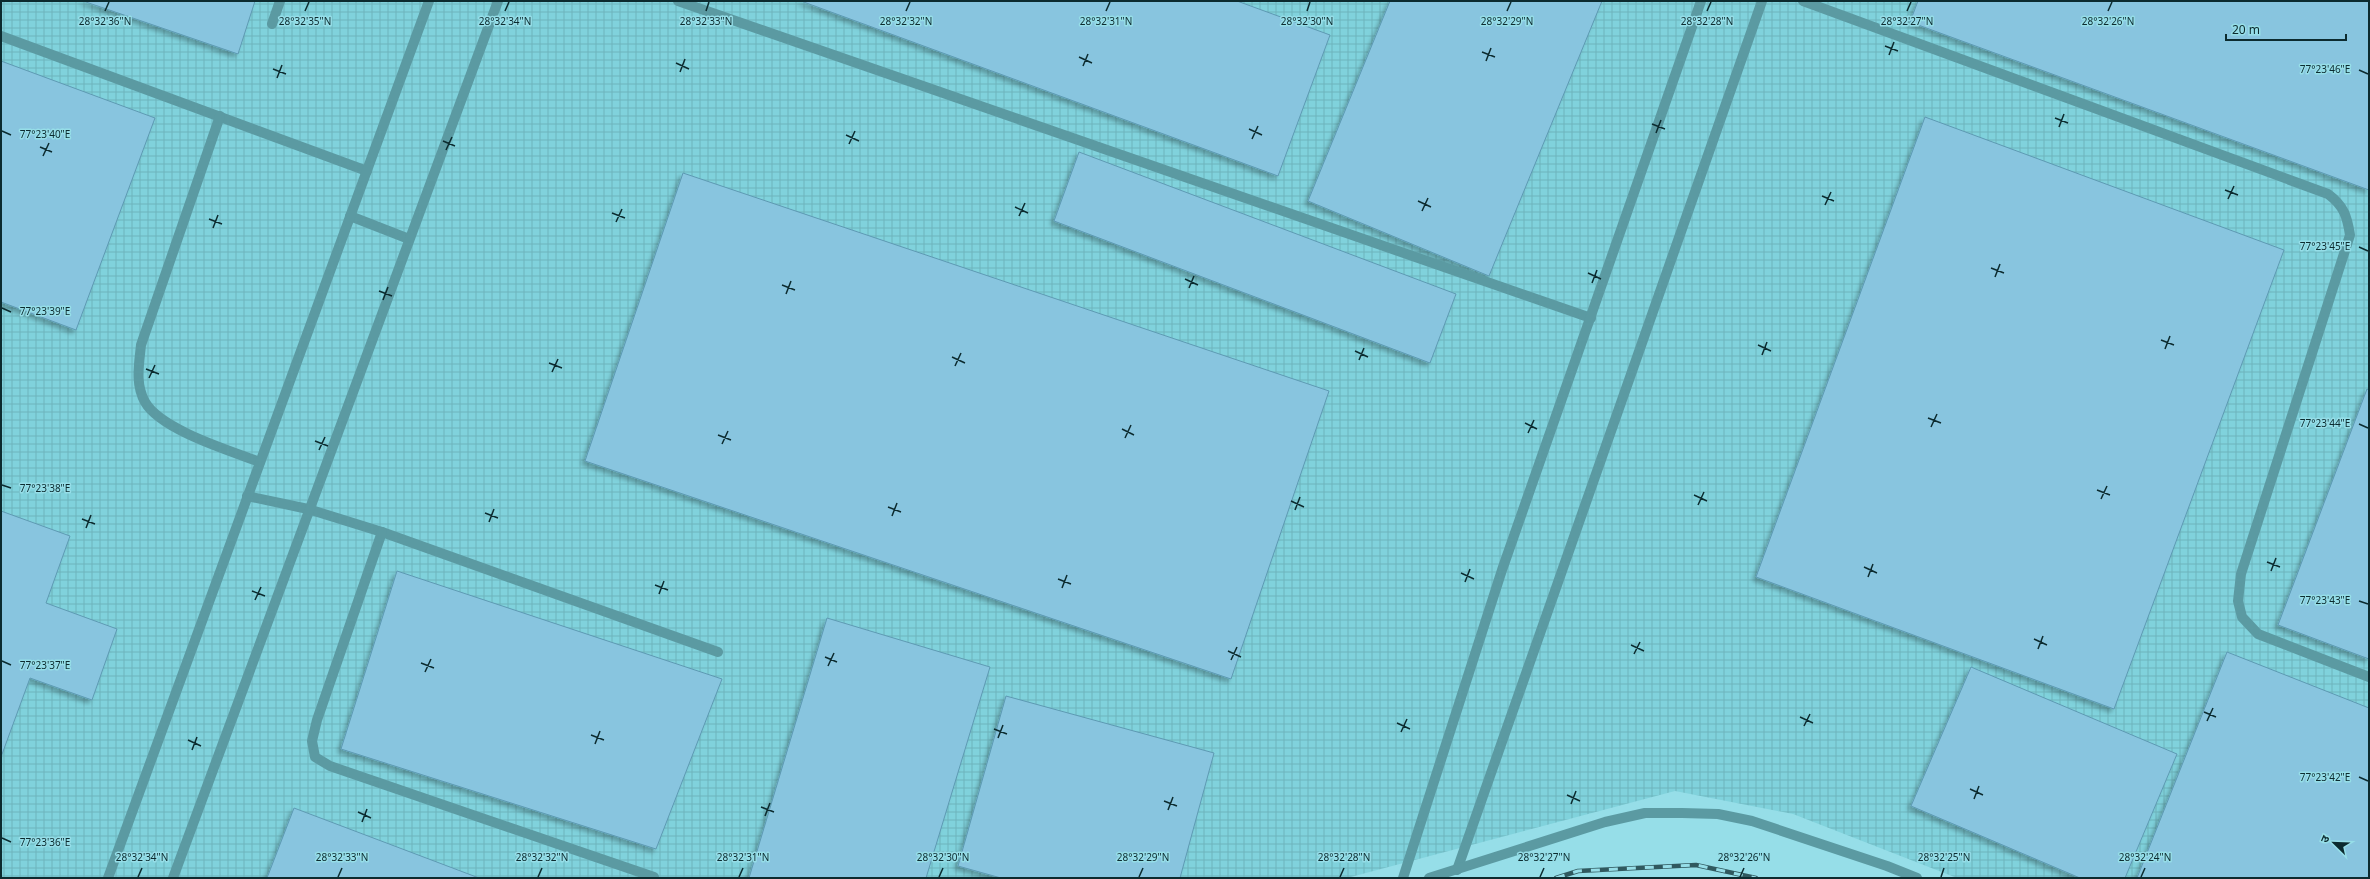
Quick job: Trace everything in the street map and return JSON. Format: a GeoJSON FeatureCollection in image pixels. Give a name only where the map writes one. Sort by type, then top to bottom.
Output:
{"type":"FeatureCollection","features":[{"type":"Feature","properties":{"kind":"lane"},"geometry":{"type":"LineString","coordinates":[[272,24],[280,1]]}},
{"type":"Feature","properties":{"kind":"lane"},"geometry":{"type":"LineString","coordinates":[[108,878],[428,1]]}},
{"type":"Feature","properties":{"kind":"lane"},"geometry":{"type":"LineString","coordinates":[[173,878],[308,509],[498,1]]}},
{"type":"Feature","properties":{"kind":"lane"},"geometry":{"type":"LineString","coordinates":[[678,1],[1591,318]]}},
{"type":"Feature","properties":{"kind":"lane"},"geometry":{"type":"LineString","coordinates":[[1403,878],[1502,570],[1701,1]]}},
{"type":"Feature","properties":{"kind":"lane"},"geometry":{"type":"LineString","coordinates":[[1457,870],[1762,1]]}},
{"type":"Feature","properties":{"kind":"lane"},"geometry":{"type":"LineString","coordinates":[[1803,1],[2321,191],[2340,203],[2347,215],[2350,236],[2241,574],[2238,601],[2242,617],[2258,634],[2369,677]]}},
{"type":"Feature","properties":{"kind":"lane"},"geometry":{"type":"LineString","coordinates":[[1,36],[367,171]]}},
{"type":"Feature","properties":{"kind":"lane"},"geometry":{"type":"LineString","coordinates":[[220,116],[141,346],[137,377],[145,402],[162,420],[193,436],[260,462]]}},
{"type":"Feature","properties":{"kind":"lane"},"geometry":{"type":"LineString","coordinates":[[350,216],[409,239]]}},
{"type":"Feature","properties":{"kind":"lane"},"geometry":{"type":"LineString","coordinates":[[247,496],[308,509],[382,532],[718,652]]}},
{"type":"Feature","properties":{"kind":"lane"},"geometry":{"type":"LineString","coordinates":[[382,532],[317,720],[312,741],[315,757],[330,766],[654,877]]}},
{"type":"Feature","properties":{"kind":"lane"},"geometry":{"type":"LineString","coordinates":[[1429,878],[1605,822],[1645,813],[1718,814],[1752,821],[1888,866],[1917,878]]}},
{"type":"Feature","properties":{"kind":"shaded area"},"geometry":{"type":"Polygon","coordinates":[[[1,1],[2369,1],[2369,878],[1957,878],[1793,814],[1675,791],[1347,878],[1,878],[1,1]]]}},
{"type":"Feature","properties":{"kind":"building"},"geometry":{"type":"Polygon","coordinates":[[[83,1],[255,1],[238,54],[83,1]]]}},
{"type":"Feature","properties":{"kind":"building"},"geometry":{"type":"Polygon","coordinates":[[[801,1],[1237,1],[1330,35],[1278,176],[801,1]]]}},
{"type":"Feature","properties":{"kind":"building"},"geometry":{"type":"Polygon","coordinates":[[[1390,1],[1602,1],[1489,276],[1308,201],[1390,1]]]}},
{"type":"Feature","properties":{"kind":"building"},"geometry":{"type":"Polygon","coordinates":[[[1918,1],[2369,1],[2369,190],[1910,22],[1918,1]]]}},
{"type":"Feature","properties":{"kind":"building"},"geometry":{"type":"Polygon","coordinates":[[[1,61],[155,118],[76,330],[1,302],[1,61]]]}},
{"type":"Feature","properties":{"kind":"building"},"geometry":{"type":"Polygon","coordinates":[[[1925,117],[2284,250],[2114,709],[1756,577],[1925,117]]]}},
{"type":"Feature","properties":{"kind":"building"},"geometry":{"type":"Polygon","coordinates":[[[1079,152],[1456,294],[1430,363],[1054,221],[1079,152]]]}},
{"type":"Feature","properties":{"kind":"building"},"geometry":{"type":"Polygon","coordinates":[[[683,173],[1329,391],[1231,679],[585,461],[683,173]]]}},
{"type":"Feature","properties":{"kind":"building"},"geometry":{"type":"Polygon","coordinates":[[[2367,389],[2369,390],[2369,659],[2278,625],[2367,389]]]}},
{"type":"Feature","properties":{"kind":"building"},"geometry":{"type":"Polygon","coordinates":[[[1,511],[70,536],[46,603],[117,629],[92,700],[30,678],[1,757],[1,511]]]}},
{"type":"Feature","properties":{"kind":"building"},"geometry":{"type":"Polygon","coordinates":[[[397,571],[722,679],[656,849],[341,749],[397,571]]]}},
{"type":"Feature","properties":{"kind":"building"},"geometry":{"type":"Polygon","coordinates":[[[827,618],[990,667],[926,878],[749,878],[827,618]]]}},
{"type":"Feature","properties":{"kind":"building"},"geometry":{"type":"Polygon","coordinates":[[[2227,652],[2369,708],[2369,878],[2137,878],[2227,652]]]}},
{"type":"Feature","properties":{"kind":"building"},"geometry":{"type":"Polygon","coordinates":[[[1971,667],[2177,754],[2125,878],[2080,878],[1911,806],[1971,667]]]}},
{"type":"Feature","properties":{"kind":"building"},"geometry":{"type":"Polygon","coordinates":[[[1006,696],[1214,753],[1180,878],[1001,878],[958,866],[1006,696]]]}},
{"type":"Feature","properties":{"kind":"building"},"geometry":{"type":"Polygon","coordinates":[[[294,808],[479,878],[267,878],[294,808]]]}},
{"type":"Feature","properties":{"kind":"railway"},"geometry":{"type":"LineString","coordinates":[[1556,878],[1578,871],[1696,865],[1756,878]]}}]}
